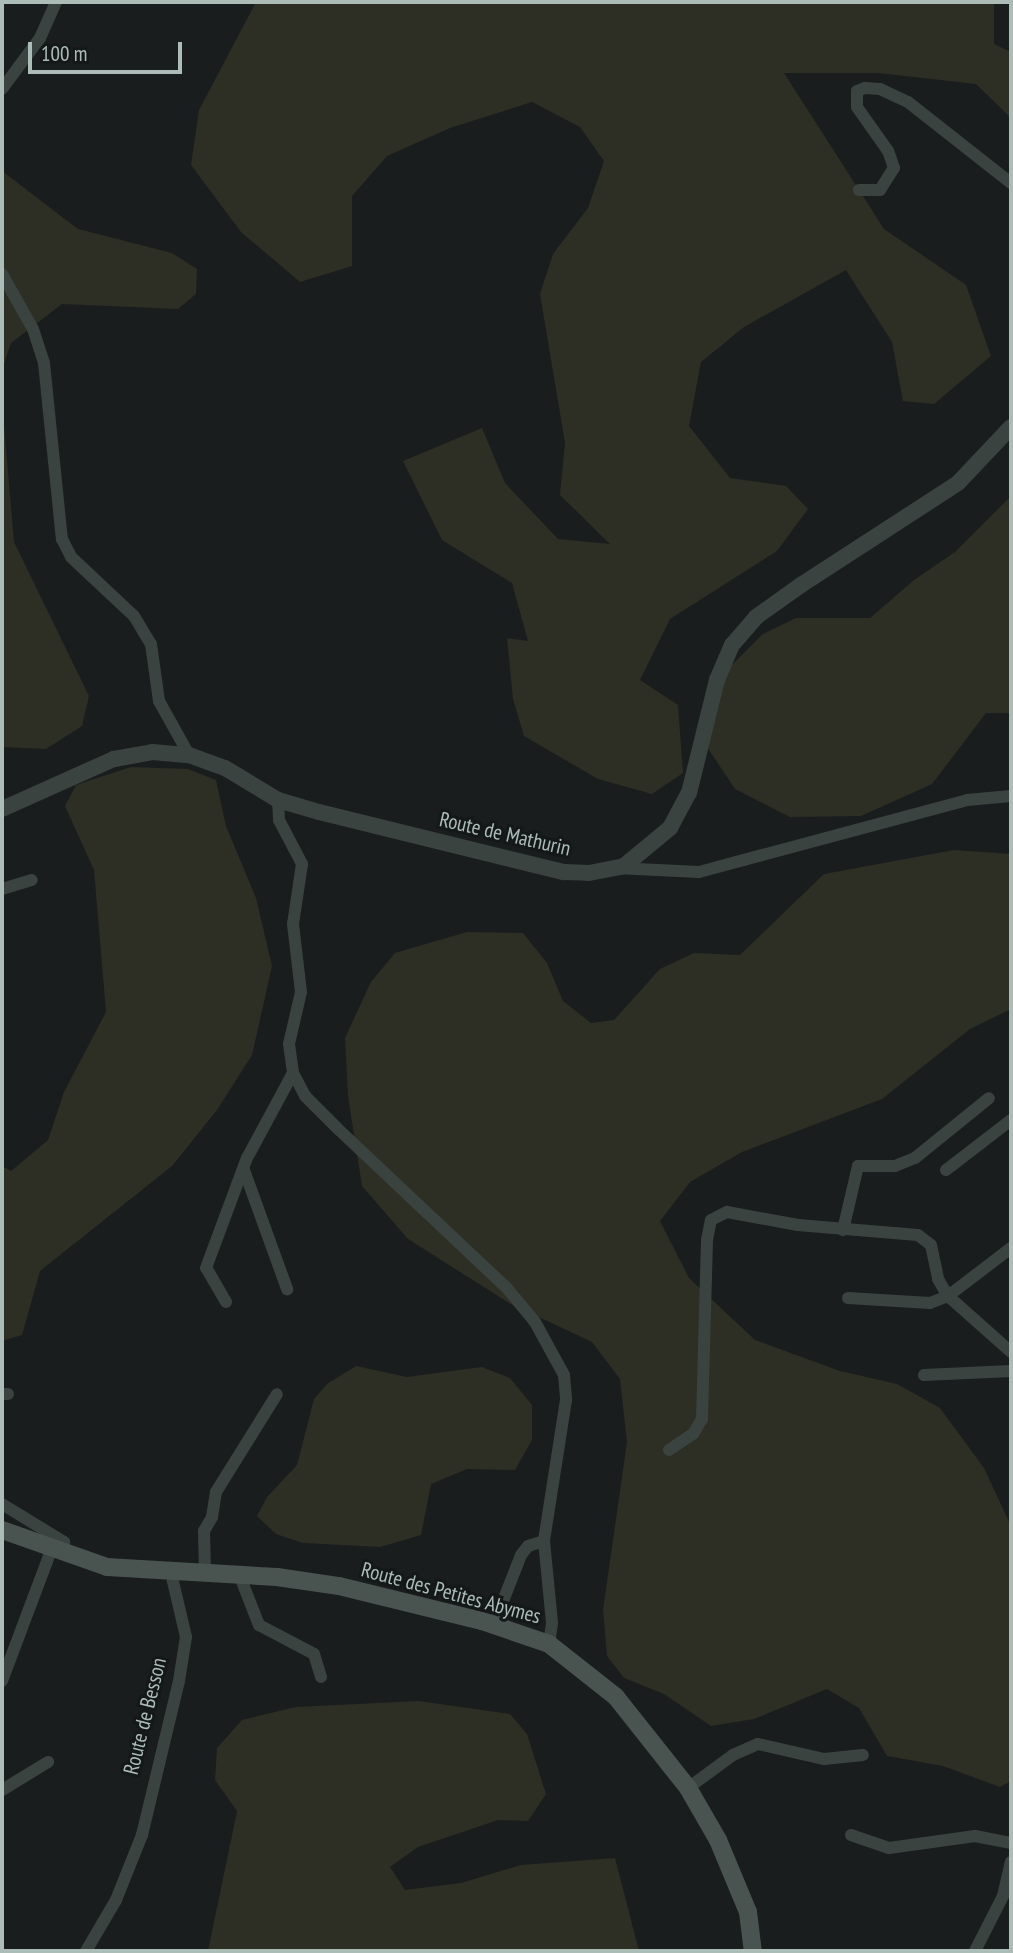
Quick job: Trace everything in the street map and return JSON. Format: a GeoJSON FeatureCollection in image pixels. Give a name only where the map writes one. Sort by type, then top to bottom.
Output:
{"type":"FeatureCollection","features":[{"type":"Feature","properties":{"kind":"main road"},"geometry":{"type":"LineString","coordinates":[[2,1530],[107,1567],[171,1573]]}},
{"type":"Feature","properties":{"kind":"main road","name":"Route des Petites Abymes"},"geometry":{"type":"LineString","coordinates":[[171,1573],[239,1574],[339,1587],[494,1624],[549,1644],[615,1697],[688,1788],[718,1840],[748,1912],[753,1951]]}},
{"type":"Feature","properties":{"kind":"street"},"geometry":{"type":"LineString","coordinates":[[2,89],[40,38],[56,2]]}},
{"type":"Feature","properties":{"kind":"street"},"geometry":{"type":"LineString","coordinates":[[859,190],[880,190],[894,168],[888,151],[857,107],[854,98],[865,88],[880,89],[908,102],[1011,183]]}},
{"type":"Feature","properties":{"kind":"street"},"geometry":{"type":"LineString","coordinates":[[2,274],[33,329],[44,363],[62,539],[71,557],[134,616],[145,635],[159,701],[189,755]]}},
{"type":"Feature","properties":{"kind":"street","name":"Route de Mathurin"},"geometry":{"type":"LineString","coordinates":[[2,809],[114,760],[152,752],[189,755],[225,768],[278,800],[564,872],[617,868],[645,852],[670,828],[689,793],[724,661],[749,625],[801,585],[958,484],[1011,427]]}},
{"type":"Feature","properties":{"kind":"street"},"geometry":{"type":"LineString","coordinates":[[617,868],[668,874],[708,870],[967,800],[1011,796]]}},
{"type":"Feature","properties":{"kind":"street"},"geometry":{"type":"LineString","coordinates":[[278,800],[279,820],[302,864],[293,924],[301,992],[289,1044],[293,1073],[305,1096],[506,1287],[535,1322],[564,1376],[566,1400],[544,1541],[552,1623],[549,1644]]}},
{"type":"Feature","properties":{"kind":"street"},"geometry":{"type":"LineString","coordinates":[[2,889],[32,880]]}},
{"type":"Feature","properties":{"kind":"street"},"geometry":{"type":"LineString","coordinates":[[226,1302],[206,1268],[221,1219],[235,1197],[244,1169],[293,1073]]}},
{"type":"Feature","properties":{"kind":"street"},"geometry":{"type":"LineString","coordinates":[[843,1230],[858,1166],[894,1166],[915,1158],[989,1098]]}},
{"type":"Feature","properties":{"kind":"street"},"geometry":{"type":"LineString","coordinates":[[946,1170],[1011,1120]]}},
{"type":"Feature","properties":{"kind":"street"},"geometry":{"type":"LineString","coordinates":[[244,1169],[287,1289]]}},
{"type":"Feature","properties":{"kind":"street"},"geometry":{"type":"LineString","coordinates":[[670,1450],[693,1434],[702,1419],[710,1220],[727,1212],[843,1230],[918,1235],[931,1245],[938,1279],[948,1296],[1011,1352]]}},
{"type":"Feature","properties":{"kind":"street"},"geometry":{"type":"LineString","coordinates":[[848,1298],[930,1303],[948,1296],[1011,1248]]}},
{"type":"Feature","properties":{"kind":"street"},"geometry":{"type":"LineString","coordinates":[[924,1376],[1011,1371]]}},
{"type":"Feature","properties":{"kind":"street"},"geometry":{"type":"LineString","coordinates":[[205,1572],[204,1531],[212,1517],[216,1492],[277,1394]]}},
{"type":"Feature","properties":{"kind":"street"},"geometry":{"type":"LineString","coordinates":[[2,1504],[64,1542],[57,1550],[2,1681]]}},
{"type":"Feature","properties":{"kind":"street"},"geometry":{"type":"LineString","coordinates":[[494,1624],[521,1555],[528,1546],[544,1541]]}},
{"type":"Feature","properties":{"kind":"street","name":"Route de Besson"},"geometry":{"type":"LineString","coordinates":[[86,1951],[116,1900],[142,1835],[180,1681],[186,1637],[171,1573]]}},
{"type":"Feature","properties":{"kind":"street"},"geometry":{"type":"LineString","coordinates":[[239,1574],[259,1625],[314,1654],[321,1677]]}},
{"type":"Feature","properties":{"kind":"street"},"geometry":{"type":"LineString","coordinates":[[688,1788],[733,1755],[758,1744],[824,1759],[863,1755]]}},
{"type":"Feature","properties":{"kind":"street"},"geometry":{"type":"LineString","coordinates":[[2,1790],[48,1762]]}},
{"type":"Feature","properties":{"kind":"street"},"geometry":{"type":"LineString","coordinates":[[851,1835],[889,1848],[975,1836],[1011,1843]]}},
{"type":"Feature","properties":{"kind":"street"},"geometry":{"type":"LineString","coordinates":[[981,1949],[1009,1881],[1011,1862]]}},
{"type":"Feature","properties":{"kind":"shaded area"},"geometry":{"type":"Polygon","coordinates":[[[256,2],[994,2],[994,44],[1011,52],[1011,118],[976,84],[878,73],[784,73],[884,229],[966,285],[991,356],[934,404],[903,401],[892,342],[846,270],[744,327],[701,362],[689,426],[730,478],[786,486],[808,509],[777,551],[670,619],[640,680],[678,705],[683,773],[652,794],[598,779],[524,736],[513,699],[507,638],[528,641],[512,583],[442,540],[403,461],[482,428],[505,483],[558,539],[610,544],[560,495],[565,443],[540,294],[553,254],[588,208],[604,161],[580,127],[532,102],[450,128],[387,156],[352,196],[352,266],[300,282],[241,232],[191,165],[199,110],[256,2]]]}},
{"type":"Feature","properties":{"kind":"shaded area"},"geometry":{"type":"Polygon","coordinates":[[[2,171],[78,229],[172,253],[197,269],[196,294],[178,309],[62,304],[11,343],[2,370],[2,171]]]}},
{"type":"Feature","properties":{"kind":"shaded area"},"geometry":{"type":"Polygon","coordinates":[[[2,401],[14,542],[89,696],[82,726],[46,749],[2,747],[2,401]]]}},
{"type":"Feature","properties":{"kind":"shaded area"},"geometry":{"type":"Polygon","coordinates":[[[1011,496],[1011,713],[986,713],[932,784],[861,816],[790,817],[735,789],[703,741],[717,680],[763,634],[796,618],[870,618],[914,580],[955,552],[1011,496]]]}},
{"type":"Feature","properties":{"kind":"shaded area"},"geometry":{"type":"Polygon","coordinates":[[[131,767],[188,769],[216,780],[226,826],[256,898],[272,966],[252,1055],[217,1110],[172,1166],[40,1271],[22,1335],[2,1341],[2,1166],[11,1171],[48,1140],[64,1092],[106,1012],[94,870],[65,806],[76,785],[131,767]]]}},
{"type":"Feature","properties":{"kind":"shaded area"},"geometry":{"type":"Polygon","coordinates":[[[954,850],[1011,854],[1011,1009],[970,1029],[882,1099],[742,1152],[690,1182],[660,1221],[689,1278],[755,1340],[840,1371],[897,1384],[940,1408],[984,1468],[1011,1526],[1011,1781],[1000,1787],[943,1766],[887,1756],[859,1708],[827,1689],[754,1719],[711,1726],[664,1694],[624,1678],[607,1656],[603,1610],[627,1442],[620,1379],[592,1342],[509,1303],[408,1239],[362,1186],[348,1096],[345,1038],[371,982],[395,953],[467,932],[523,933],[547,963],[563,1001],[591,1023],[614,1020],[660,969],[694,953],[740,955],[824,874],[954,850]]]}},
{"type":"Feature","properties":{"kind":"shaded area"},"geometry":{"type":"Polygon","coordinates":[[[356,1366],[407,1377],[482,1367],[510,1378],[532,1405],[532,1440],[515,1470],[467,1469],[431,1484],[421,1535],[380,1547],[303,1543],[276,1534],[257,1516],[267,1497],[297,1465],[314,1399],[327,1384],[356,1366]]]}},
{"type":"Feature","properties":{"kind":"shaded area"},"geometry":{"type":"Polygon","coordinates":[[[419,1701],[510,1714],[527,1734],[546,1794],[528,1821],[498,1820],[418,1847],[390,1867],[405,1890],[461,1883],[521,1865],[615,1858],[639,1951],[208,1951],[237,1811],[215,1780],[217,1748],[242,1720],[296,1707],[419,1701]]]}}]}
